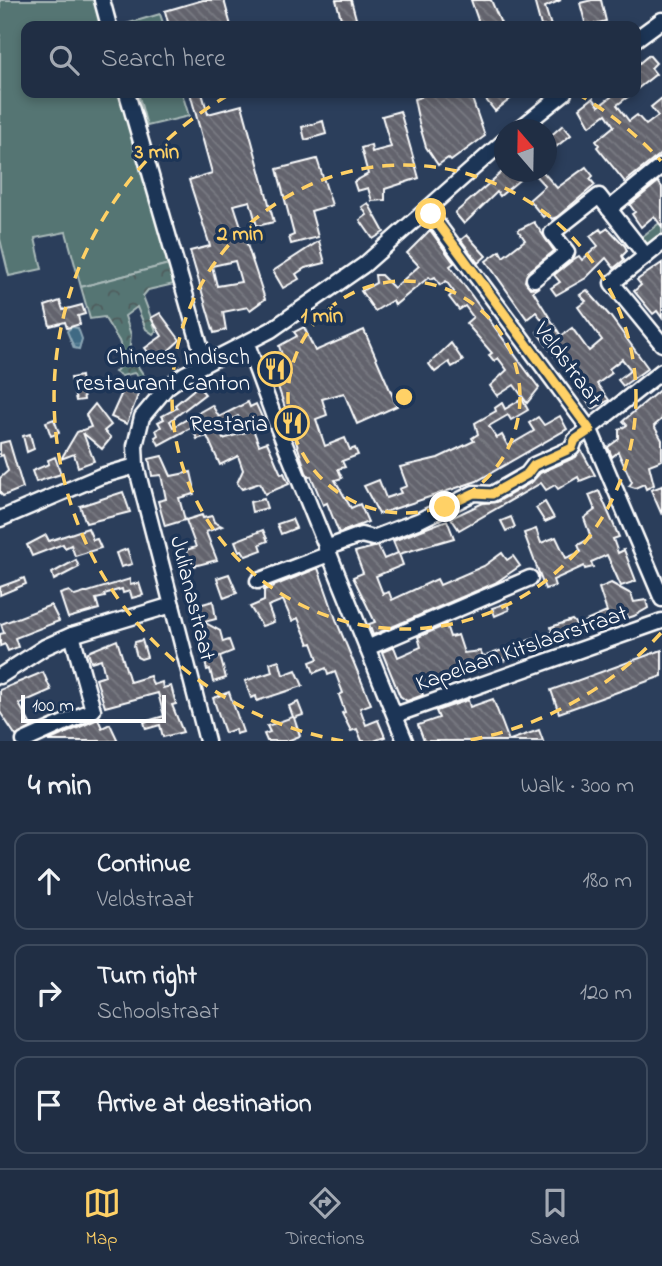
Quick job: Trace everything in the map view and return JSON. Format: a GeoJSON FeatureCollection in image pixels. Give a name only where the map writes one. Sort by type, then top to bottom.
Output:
{"type":"FeatureCollection","features":[{"type":"Feature","properties":{"kind":"street"},"geometry":{"type":"LineString","coordinates":[[102,0],[108,21]]}},
{"type":"Feature","properties":{"kind":"street"},"geometry":{"type":"LineString","coordinates":[[641,35],[662,20]]}},
{"type":"Feature","properties":{"kind":"street"},"geometry":{"type":"LineString","coordinates":[[128,98],[205,363]]}},
{"type":"Feature","properties":{"kind":"street"},"geometry":{"type":"LineString","coordinates":[[532,119],[558,98]]}},
{"type":"Feature","properties":{"kind":"street","name":"Julianastraat"},"geometry":{"type":"LineString","coordinates":[[207,741],[136,466],[135,446],[142,417],[167,387],[205,363],[271,331],[364,265],[494,151]]}},
{"type":"Feature","properties":{"kind":"street"},"geometry":{"type":"LineString","coordinates":[[606,206],[662,166]]}},
{"type":"Feature","properties":{"kind":"street"},"geometry":{"type":"LineString","coordinates":[[534,279],[567,252],[552,233],[598,196],[646,256]]}},
{"type":"Feature","properties":{"kind":"street","name":"Veldstraat"},"geometry":{"type":"LineString","coordinates":[[427,210],[590,430],[662,599]]}},
{"type":"Feature","properties":{"kind":"street"},"geometry":{"type":"LineString","coordinates":[[662,243],[612,283],[662,344]]}},
{"type":"Feature","properties":{"kind":"street"},"geometry":{"type":"LineString","coordinates":[[247,344],[327,551],[405,741]]}},
{"type":"Feature","properties":{"kind":"street"},"geometry":{"type":"LineString","coordinates":[[258,581],[361,536],[373,538],[420,520],[474,493],[492,494],[527,474],[534,465],[572,448],[575,440],[662,371]]}},
{"type":"Feature","properties":{"kind":"street"},"geometry":{"type":"LineString","coordinates":[[0,519],[101,476],[136,466]]}},
{"type":"Feature","properties":{"kind":"street"},"geometry":{"type":"LineString","coordinates":[[367,648],[530,578]]}},
{"type":"Feature","properties":{"kind":"street"},"geometry":{"type":"LineString","coordinates":[[0,676],[45,647],[72,635],[172,605]]}},
{"type":"Feature","properties":{"kind":"street","name":"Kapelaan Kitslaarstraat"},"geometry":{"type":"LineString","coordinates":[[395,715],[662,621]]}},
{"type":"Feature","properties":{"kind":"street"},"geometry":{"type":"LineString","coordinates":[[24,741],[93,710],[72,635]]}},
{"type":"Feature","properties":{"kind":"green space"},"geometry":{"type":"Polygon","coordinates":[[[0,0],[98,0],[104,21],[21,21],[21,98],[124,98],[169,264],[81,287],[66,232],[35,238],[42,269],[9,276],[0,239],[0,0]]]}},
{"type":"Feature","properties":{"kind":"green space"},"geometry":{"type":"Polygon","coordinates":[[[160,14],[162,21],[136,21],[160,14]]]}},
{"type":"Feature","properties":{"kind":"green space"},"geometry":{"type":"Polygon","coordinates":[[[139,98],[184,98],[189,116],[147,126],[139,98]]]}},
{"type":"Feature","properties":{"kind":"green space"},"geometry":{"type":"Polygon","coordinates":[[[662,221],[662,234],[647,246],[643,245],[639,239],[662,221]]]}},
{"type":"Feature","properties":{"kind":"green space"},"geometry":{"type":"Polygon","coordinates":[[[169,264],[174,284],[148,290],[143,296],[156,331],[153,334],[146,329],[137,307],[125,316],[131,335],[129,353],[151,386],[134,373],[122,376],[115,372],[125,360],[119,341],[104,317],[90,319],[81,287],[169,264]]]}},
{"type":"Feature","properties":{"kind":"water"},"geometry":{"type":"Polygon","coordinates":[[[72,327],[78,328],[82,339],[79,349],[74,348],[67,331],[72,327]]]}},
{"type":"Feature","properties":{"kind":"building"},"geometry":{"type":"Polygon","coordinates":[[[203,0],[224,0],[230,21],[168,21],[165,11],[203,0]]]}},
{"type":"Feature","properties":{"kind":"building"},"geometry":{"type":"Polygon","coordinates":[[[336,0],[351,0],[357,21],[342,21],[336,0]]]}},
{"type":"Feature","properties":{"kind":"building"},"geometry":{"type":"Polygon","coordinates":[[[471,0],[491,0],[500,21],[478,21],[471,0]]]}},
{"type":"Feature","properties":{"kind":"building"},"geometry":{"type":"Polygon","coordinates":[[[534,0],[561,0],[545,7],[549,21],[540,21],[534,0]]]}},
{"type":"Feature","properties":{"kind":"building"},"geometry":{"type":"Polygon","coordinates":[[[601,0],[606,21],[585,21],[580,3],[601,0]]]}},
{"type":"Feature","properties":{"kind":"building"},"geometry":{"type":"Polygon","coordinates":[[[649,55],[656,63],[651,68],[656,74],[641,86],[641,62],[649,55]]]}},
{"type":"Feature","properties":{"kind":"building"},"geometry":{"type":"Polygon","coordinates":[[[191,98],[203,98],[208,114],[242,105],[274,222],[257,226],[250,201],[234,205],[265,299],[250,310],[248,307],[223,312],[226,330],[214,333],[190,251],[210,246],[189,180],[212,173],[191,98]],[[235,261],[212,266],[217,286],[241,282],[235,261]]]}},
{"type":"Feature","properties":{"kind":"building"},"geometry":{"type":"Polygon","coordinates":[[[472,98],[485,136],[451,161],[448,158],[438,165],[426,147],[414,99],[472,98]]]}},
{"type":"Feature","properties":{"kind":"building"},"geometry":{"type":"Polygon","coordinates":[[[485,98],[512,98],[495,111],[485,98]]]}},
{"type":"Feature","properties":{"kind":"building"},"geometry":{"type":"Polygon","coordinates":[[[593,98],[599,106],[610,98],[626,98],[617,105],[629,121],[637,115],[646,125],[658,116],[651,107],[662,98],[662,153],[625,182],[597,147],[599,145],[596,141],[614,126],[606,114],[590,126],[580,108],[593,98]]]}},
{"type":"Feature","properties":{"kind":"building"},"geometry":{"type":"Polygon","coordinates":[[[400,111],[419,178],[385,189],[385,200],[372,201],[368,188],[357,191],[354,182],[368,174],[361,148],[371,145],[372,152],[391,147],[382,116],[400,111]]]}},
{"type":"Feature","properties":{"kind":"building"},"geometry":{"type":"Polygon","coordinates":[[[323,121],[326,134],[305,140],[302,127],[323,121]]]}},
{"type":"Feature","properties":{"kind":"building"},"geometry":{"type":"Polygon","coordinates":[[[563,125],[571,135],[557,146],[557,130],[563,125]]]}},
{"type":"Feature","properties":{"kind":"building"},"geometry":{"type":"Polygon","coordinates":[[[317,159],[332,205],[311,211],[318,237],[291,244],[289,237],[294,235],[277,169],[317,159]]]}},
{"type":"Feature","properties":{"kind":"building"},"geometry":{"type":"Polygon","coordinates":[[[586,167],[593,176],[590,179],[595,185],[557,217],[552,219],[547,214],[543,217],[529,200],[545,186],[541,182],[552,182],[557,188],[586,167]]]}},
{"type":"Feature","properties":{"kind":"building"},"geometry":{"type":"Polygon","coordinates":[[[494,179],[494,182],[517,182],[500,196],[497,192],[464,224],[455,213],[494,179]]]}},
{"type":"Feature","properties":{"kind":"building"},"geometry":{"type":"Polygon","coordinates":[[[658,182],[662,187],[662,227],[654,216],[641,227],[632,214],[635,212],[630,205],[658,182]]]}},
{"type":"Feature","properties":{"kind":"building"},"geometry":{"type":"Polygon","coordinates":[[[368,203],[384,232],[373,239],[360,220],[367,215],[362,207],[368,203]]]}},
{"type":"Feature","properties":{"kind":"building"},"geometry":{"type":"Polygon","coordinates":[[[534,222],[554,251],[528,272],[525,281],[530,288],[539,287],[533,291],[561,336],[572,328],[589,351],[602,340],[578,307],[586,301],[580,295],[587,290],[610,316],[648,368],[623,386],[618,380],[631,370],[622,359],[609,369],[612,373],[597,384],[609,400],[593,409],[537,332],[546,325],[536,312],[527,319],[486,261],[500,251],[503,257],[525,240],[518,230],[534,222]]]}},
{"type":"Feature","properties":{"kind":"building"},"geometry":{"type":"Polygon","coordinates":[[[608,228],[625,246],[627,251],[622,256],[624,260],[614,268],[606,258],[586,278],[556,295],[551,288],[560,282],[554,275],[579,256],[582,260],[598,246],[590,236],[600,229],[602,232],[608,228]]]}},
{"type":"Feature","properties":{"kind":"building"},"geometry":{"type":"Polygon","coordinates":[[[430,230],[454,263],[450,266],[539,388],[527,403],[514,385],[497,396],[490,386],[507,370],[498,358],[494,361],[489,355],[492,353],[466,323],[473,317],[465,306],[459,310],[449,297],[454,292],[446,281],[440,285],[435,277],[429,277],[395,305],[393,300],[375,311],[361,291],[376,283],[375,275],[381,275],[394,288],[419,266],[407,253],[430,230]]]}},
{"type":"Feature","properties":{"kind":"building"},"geometry":{"type":"Polygon","coordinates":[[[467,235],[486,256],[478,263],[461,240],[467,235]]]}},
{"type":"Feature","properties":{"kind":"building"},"geometry":{"type":"Polygon","coordinates":[[[319,241],[325,263],[305,268],[296,274],[299,279],[283,288],[273,271],[319,241]]]}},
{"type":"Feature","properties":{"kind":"building"},"geometry":{"type":"Polygon","coordinates":[[[662,263],[662,318],[657,311],[653,314],[634,291],[641,285],[637,280],[662,263]]]}},
{"type":"Feature","properties":{"kind":"building"},"geometry":{"type":"Polygon","coordinates":[[[60,301],[63,310],[82,305],[85,314],[78,316],[80,324],[67,328],[65,322],[50,326],[45,306],[60,301]]]}},
{"type":"Feature","properties":{"kind":"building"},"geometry":{"type":"Polygon","coordinates":[[[160,313],[180,340],[156,362],[145,348],[162,336],[151,318],[160,313]]]}},
{"type":"Feature","properties":{"kind":"building"},"geometry":{"type":"Polygon","coordinates":[[[304,327],[315,351],[364,330],[397,406],[357,424],[344,393],[322,399],[327,415],[316,419],[325,446],[345,438],[350,450],[355,448],[358,455],[342,461],[345,467],[338,469],[342,478],[335,480],[351,508],[360,504],[368,522],[339,533],[327,503],[323,505],[311,476],[306,472],[270,362],[283,358],[279,346],[297,336],[294,332],[304,327]]]}},
{"type":"Feature","properties":{"kind":"building"},"geometry":{"type":"Polygon","coordinates":[[[451,343],[463,361],[452,367],[449,362],[435,372],[429,364],[451,343]]]}},
{"type":"Feature","properties":{"kind":"building"},"geometry":{"type":"Polygon","coordinates":[[[81,376],[84,400],[76,401],[71,378],[81,376]]]}},
{"type":"Feature","properties":{"kind":"building"},"geometry":{"type":"Polygon","coordinates":[[[198,386],[205,394],[170,421],[173,427],[212,405],[219,417],[248,402],[250,407],[256,404],[265,424],[253,429],[259,445],[267,442],[281,474],[284,473],[289,484],[265,494],[260,483],[242,489],[237,483],[243,470],[238,456],[220,465],[207,436],[197,439],[192,427],[159,445],[155,437],[158,435],[156,430],[161,427],[158,422],[164,419],[162,416],[177,408],[175,405],[198,386]],[[238,416],[217,427],[223,439],[246,432],[238,416]]]}},
{"type":"Feature","properties":{"kind":"building"},"geometry":{"type":"Polygon","coordinates":[[[124,388],[138,395],[127,424],[111,417],[124,388]]]}},
{"type":"Feature","properties":{"kind":"building"},"geometry":{"type":"Polygon","coordinates":[[[662,388],[662,419],[654,426],[662,440],[662,460],[649,465],[654,485],[646,489],[644,484],[635,488],[629,486],[632,482],[618,452],[612,457],[608,447],[619,439],[619,430],[627,425],[623,421],[662,388]]]}},
{"type":"Feature","properties":{"kind":"building"},"geometry":{"type":"Polygon","coordinates":[[[522,399],[528,410],[511,420],[508,415],[489,426],[497,438],[502,435],[508,446],[534,431],[529,423],[538,417],[544,425],[560,416],[567,429],[477,481],[379,514],[364,486],[379,480],[386,498],[401,493],[399,489],[407,486],[400,467],[438,458],[474,441],[472,438],[478,434],[475,423],[496,411],[495,408],[502,403],[505,409],[522,399]]]}},
{"type":"Feature","properties":{"kind":"building"},"geometry":{"type":"Polygon","coordinates":[[[95,404],[111,425],[104,431],[111,438],[102,449],[83,433],[94,461],[78,467],[74,454],[61,459],[77,432],[91,427],[86,415],[95,404]]]}},
{"type":"Feature","properties":{"kind":"building"},"geometry":{"type":"Polygon","coordinates":[[[54,419],[59,433],[51,436],[46,422],[54,419]]]}},
{"type":"Feature","properties":{"kind":"building"},"geometry":{"type":"Polygon","coordinates":[[[30,434],[34,449],[27,452],[23,436],[30,434]]]}},
{"type":"Feature","properties":{"kind":"building"},"geometry":{"type":"Polygon","coordinates":[[[9,441],[23,488],[3,496],[0,493],[0,478],[8,471],[3,455],[0,456],[0,443],[9,441]]]}},
{"type":"Feature","properties":{"kind":"building"},"geometry":{"type":"Polygon","coordinates":[[[581,450],[595,475],[580,481],[578,477],[558,489],[555,485],[546,490],[541,483],[459,530],[451,518],[483,503],[497,502],[532,482],[540,473],[576,457],[581,450]]]}},
{"type":"Feature","properties":{"kind":"building"},"geometry":{"type":"Polygon","coordinates":[[[162,456],[171,476],[191,472],[194,485],[194,494],[179,498],[185,520],[165,526],[158,501],[166,499],[161,475],[152,476],[149,459],[162,456]]]}},
{"type":"Feature","properties":{"kind":"building"},"geometry":{"type":"Polygon","coordinates":[[[55,457],[61,474],[36,482],[32,471],[49,464],[48,460],[55,457]]]}},
{"type":"Feature","properties":{"kind":"building"},"geometry":{"type":"Polygon","coordinates":[[[662,486],[662,515],[651,490],[662,486]]]}},
{"type":"Feature","properties":{"kind":"building"},"geometry":{"type":"Polygon","coordinates":[[[599,491],[619,537],[613,539],[618,553],[624,550],[636,581],[621,586],[607,555],[591,562],[593,567],[585,569],[584,566],[553,580],[555,586],[545,589],[524,533],[536,529],[541,543],[556,537],[566,558],[581,552],[578,545],[591,538],[584,518],[595,510],[589,495],[599,491]]]}},
{"type":"Feature","properties":{"kind":"building"},"geometry":{"type":"Polygon","coordinates":[[[123,492],[130,512],[86,523],[80,506],[123,492]]]}},
{"type":"Feature","properties":{"kind":"building"},"geometry":{"type":"Polygon","coordinates":[[[264,499],[267,508],[252,512],[250,502],[264,499]]]}},
{"type":"Feature","properties":{"kind":"building"},"geometry":{"type":"Polygon","coordinates":[[[545,502],[554,518],[545,522],[536,508],[545,502]]]}},
{"type":"Feature","properties":{"kind":"building"},"geometry":{"type":"Polygon","coordinates":[[[202,515],[203,518],[212,516],[214,522],[222,526],[206,532],[217,560],[190,567],[186,550],[196,547],[186,520],[202,515]]]}},
{"type":"Feature","properties":{"kind":"building"},"geometry":{"type":"Polygon","coordinates":[[[511,517],[515,527],[506,531],[501,521],[511,517]]]}},
{"type":"Feature","properties":{"kind":"building"},"geometry":{"type":"Polygon","coordinates":[[[292,519],[296,528],[281,534],[277,524],[292,519]]]}},
{"type":"Feature","properties":{"kind":"building"},"geometry":{"type":"Polygon","coordinates":[[[447,520],[454,538],[399,554],[403,565],[376,576],[383,594],[389,592],[392,600],[437,579],[440,585],[484,566],[502,553],[507,560],[513,556],[520,566],[495,583],[373,635],[369,624],[375,622],[353,577],[363,573],[355,552],[378,546],[384,559],[398,553],[393,541],[447,520]]]}},
{"type":"Feature","properties":{"kind":"building"},"geometry":{"type":"Polygon","coordinates":[[[88,528],[93,540],[97,539],[101,548],[75,556],[71,545],[65,548],[63,544],[32,556],[27,545],[46,535],[49,541],[88,528]]]}},
{"type":"Feature","properties":{"kind":"building"},"geometry":{"type":"Polygon","coordinates":[[[263,530],[268,541],[260,544],[262,550],[246,556],[242,550],[239,551],[235,541],[263,530]]]}},
{"type":"Feature","properties":{"kind":"building"},"geometry":{"type":"Polygon","coordinates":[[[127,549],[132,564],[121,567],[116,553],[127,549]]]}},
{"type":"Feature","properties":{"kind":"building"},"geometry":{"type":"Polygon","coordinates":[[[76,560],[79,567],[54,580],[52,573],[76,560]]]}},
{"type":"Feature","properties":{"kind":"building"},"geometry":{"type":"Polygon","coordinates":[[[318,568],[371,704],[360,708],[366,725],[378,720],[385,737],[374,741],[362,741],[357,729],[351,731],[342,713],[345,712],[339,695],[343,693],[335,672],[328,675],[326,668],[314,673],[310,662],[318,659],[312,643],[309,644],[298,618],[292,621],[283,600],[268,606],[274,622],[262,626],[250,607],[264,601],[264,590],[318,568]]]}},
{"type":"Feature","properties":{"kind":"building"},"geometry":{"type":"Polygon","coordinates":[[[229,574],[237,593],[224,598],[217,578],[229,574]]]}},
{"type":"Feature","properties":{"kind":"building"},"geometry":{"type":"Polygon","coordinates":[[[24,578],[26,584],[0,595],[0,587],[24,578]]]}},
{"type":"Feature","properties":{"kind":"building"},"geometry":{"type":"Polygon","coordinates":[[[130,579],[130,585],[139,583],[143,595],[132,598],[130,591],[123,593],[122,589],[104,594],[105,597],[96,599],[99,609],[68,618],[60,594],[69,591],[75,596],[130,579]]]}},
{"type":"Feature","properties":{"kind":"building"},"geometry":{"type":"Polygon","coordinates":[[[611,583],[631,594],[634,602],[646,600],[648,608],[634,616],[628,618],[627,615],[608,622],[609,625],[597,629],[596,626],[572,638],[566,640],[565,637],[545,643],[547,646],[534,650],[533,647],[514,654],[515,657],[503,661],[502,658],[483,665],[479,670],[420,688],[423,695],[407,701],[400,696],[382,652],[394,647],[398,657],[421,647],[418,637],[446,625],[450,637],[458,635],[464,653],[480,651],[483,657],[552,632],[551,627],[572,620],[577,625],[607,612],[599,588],[611,583]]]}},
{"type":"Feature","properties":{"kind":"building"},"geometry":{"type":"Polygon","coordinates":[[[213,601],[216,619],[204,622],[220,631],[223,642],[229,640],[233,651],[220,656],[226,678],[213,682],[210,669],[207,670],[192,607],[213,601]]]}},
{"type":"Feature","properties":{"kind":"building"},"geometry":{"type":"Polygon","coordinates":[[[507,603],[509,610],[495,616],[492,608],[507,603]]]}},
{"type":"Feature","properties":{"kind":"building"},"geometry":{"type":"Polygon","coordinates":[[[51,605],[59,621],[15,638],[18,647],[8,651],[5,644],[0,646],[0,634],[4,633],[1,624],[51,605]]]}},
{"type":"Feature","properties":{"kind":"building"},"geometry":{"type":"Polygon","coordinates":[[[117,640],[130,682],[150,676],[153,685],[162,682],[163,688],[171,686],[176,704],[172,705],[183,732],[163,737],[160,725],[146,729],[144,722],[164,716],[158,693],[105,707],[96,679],[105,676],[101,659],[91,662],[88,652],[117,640]]]}},
{"type":"Feature","properties":{"kind":"building"},"geometry":{"type":"Polygon","coordinates":[[[142,640],[147,657],[141,659],[137,657],[134,646],[135,642],[142,640]]]}},
{"type":"Feature","properties":{"kind":"building"},"geometry":{"type":"Polygon","coordinates":[[[662,650],[662,676],[559,713],[551,690],[662,650]]]}},
{"type":"Feature","properties":{"kind":"building"},"geometry":{"type":"Polygon","coordinates":[[[279,660],[283,675],[296,670],[303,686],[257,701],[256,696],[251,698],[245,681],[272,672],[270,663],[279,660]]]}},
{"type":"Feature","properties":{"kind":"building"},"geometry":{"type":"Polygon","coordinates":[[[43,672],[51,690],[19,704],[32,727],[16,736],[0,712],[0,690],[43,672]]]}},
{"type":"Feature","properties":{"kind":"building"},"geometry":{"type":"Polygon","coordinates":[[[229,692],[243,732],[236,734],[235,729],[225,733],[213,698],[229,692]]]}},
{"type":"Feature","properties":{"kind":"building"},"geometry":{"type":"Polygon","coordinates":[[[493,699],[509,741],[424,741],[418,725],[439,718],[436,711],[468,700],[470,707],[493,699]]]}},
{"type":"Feature","properties":{"kind":"building"},"geometry":{"type":"Polygon","coordinates":[[[298,702],[303,715],[294,718],[300,736],[287,741],[267,741],[264,734],[270,732],[267,726],[293,717],[289,706],[298,702]]]}},
{"type":"Feature","properties":{"kind":"building"},"geometry":{"type":"Polygon","coordinates":[[[98,719],[102,728],[110,724],[118,741],[48,741],[98,719]]]}},
{"type":"Feature","properties":{"kind":"building"},"geometry":{"type":"Polygon","coordinates":[[[539,730],[543,741],[510,741],[510,740],[539,730]]]}},
{"type":"Feature","properties":{"kind":"place","name":"Chinees Indisch restaurant Canton"},"geometry":{"type":"Point","coordinates":[275,369]}},
{"type":"Feature","properties":{"kind":"place","name":"Restaria"},"geometry":{"type":"Point","coordinates":[292,423]}},
{"type":"Feature","properties":{"kind":"route"},"geometry":{"type":"LineString","coordinates":[[431,214],[590,430],[575,440],[572,448],[560,455],[546,458],[534,465],[527,474],[492,494],[474,493],[445,507]]}}]}
